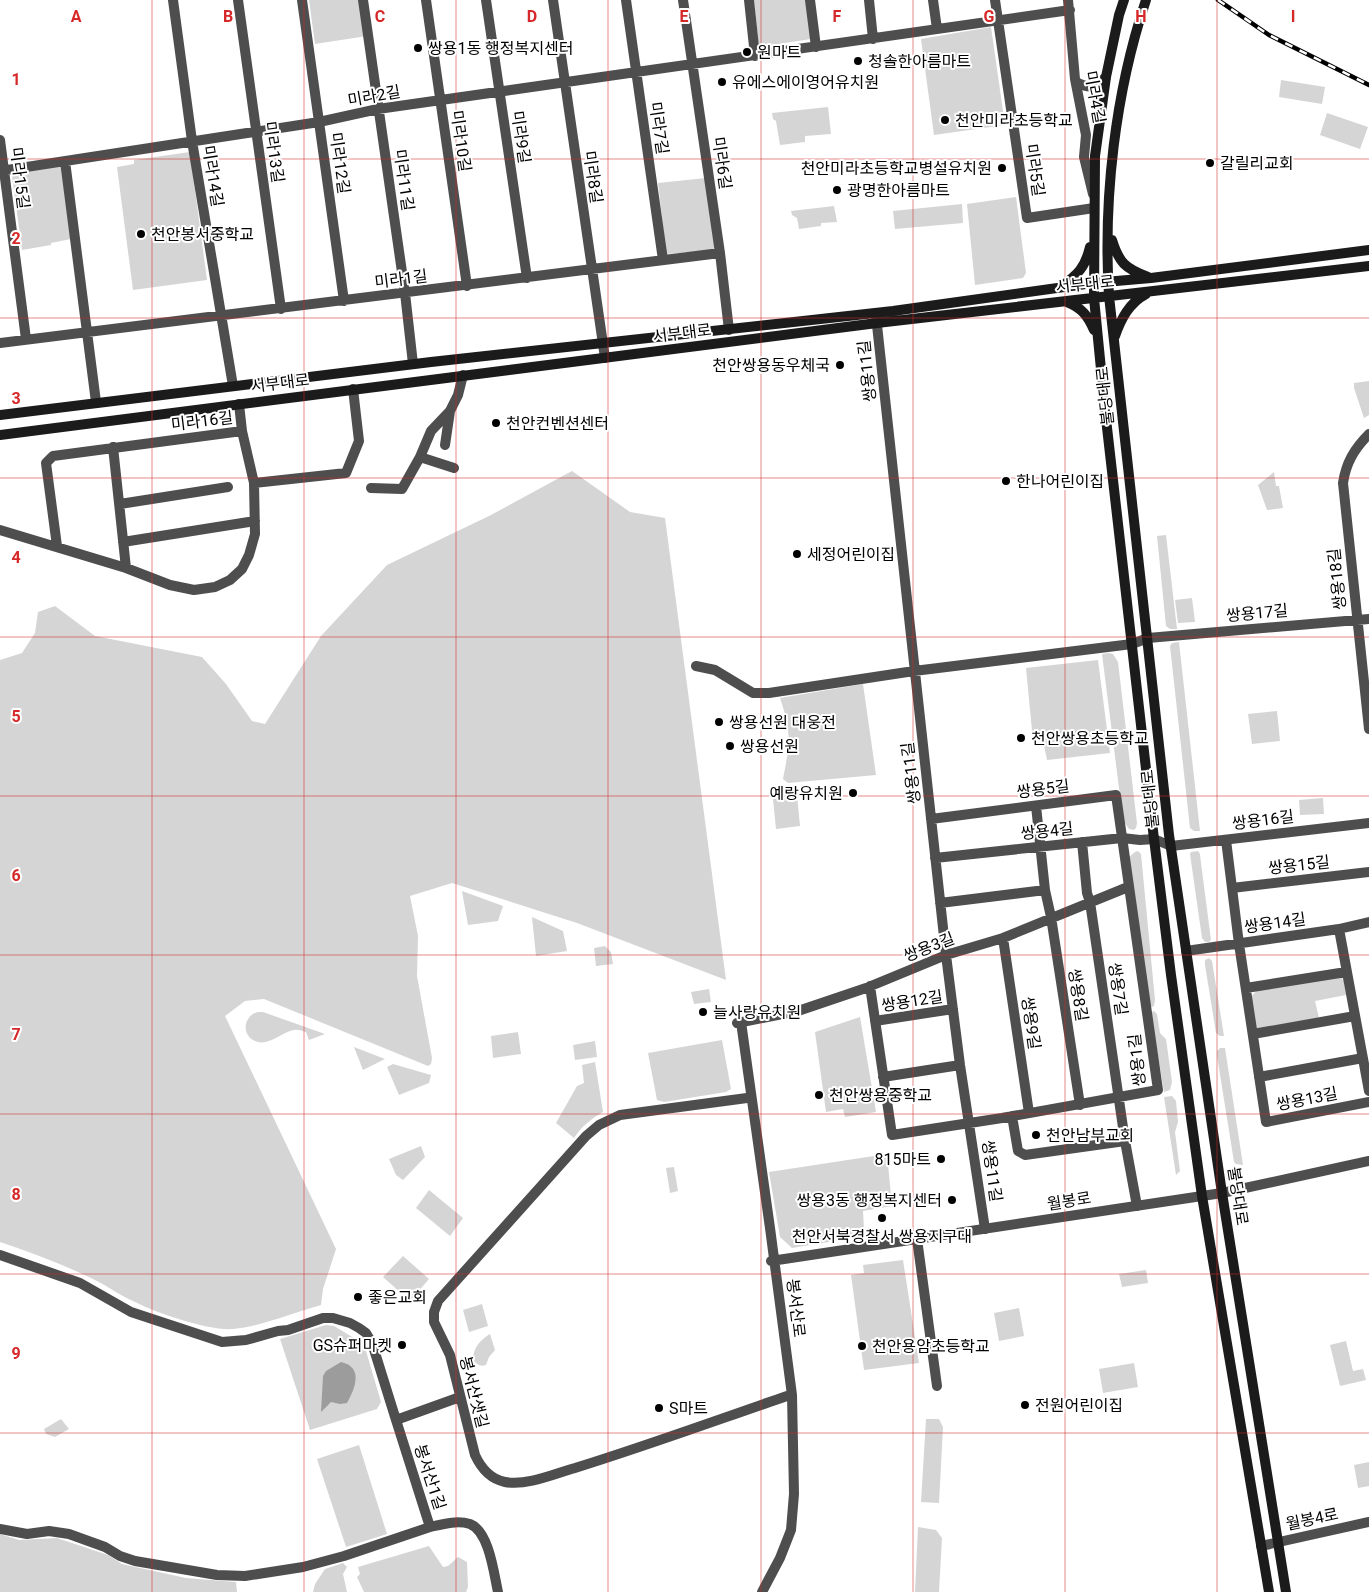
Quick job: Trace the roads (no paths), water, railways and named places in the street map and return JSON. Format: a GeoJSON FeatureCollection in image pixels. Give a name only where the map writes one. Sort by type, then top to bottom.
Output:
{"type":"FeatureCollection","features":[{"type":"Feature","properties":{"kind":"main road","name":"불당대로"},"geometry":{"type":"LineString","coordinates":[[1124,0],[1106,77],[1095,156],[1094,298],[1132,644],[1162,842],[1186,952],[1222,1193],[1286,1592]]}},
{"type":"Feature","properties":{"kind":"main road","name":"불당대로"},"geometry":{"type":"LineString","coordinates":[[1146,0],[1130,53],[1122,93],[1111,179],[1109,296],[1148,638],[1171,975],[1202,1196],[1269,1592]]}},
{"type":"Feature","properties":{"kind":"main road"},"geometry":{"type":"LineString","coordinates":[[1060,288],[1083,268],[1090,249],[1094,227]]}},
{"type":"Feature","properties":{"kind":"main road"},"geometry":{"type":"LineString","coordinates":[[1109,232],[1121,262],[1132,272],[1151,278]]}},
{"type":"Feature","properties":{"kind":"main road","name":"서부대로"},"geometry":{"type":"LineString","coordinates":[[0,435],[605,358],[876,318],[1093,283],[1151,278],[1366,250]]}},
{"type":"Feature","properties":{"kind":"main road","name":"서부대로"},"geometry":{"type":"LineString","coordinates":[[0,415],[413,364],[603,343],[729,330],[1066,301],[1369,267]]}},
{"type":"Feature","properties":{"kind":"main road"},"geometry":{"type":"LineString","coordinates":[[1114,339],[1121,319],[1134,302],[1144,295],[1153,292]]}},
{"type":"Feature","properties":{"kind":"main road"},"geometry":{"type":"LineString","coordinates":[[1066,301],[1083,310],[1099,343]]}},
{"type":"Feature","properties":{"kind":"street","name":"미라14길"},"geometry":{"type":"LineString","coordinates":[[173,0],[192,141],[233,386]]}},
{"type":"Feature","properties":{"kind":"street","name":"미라13길"},"geometry":{"type":"LineString","coordinates":[[238,0],[281,309]]}},
{"type":"Feature","properties":{"kind":"street","name":"미라12길"},"geometry":{"type":"LineString","coordinates":[[302,0],[344,301]]}},
{"type":"Feature","properties":{"kind":"street","name":"미라11길"},"geometry":{"type":"LineString","coordinates":[[363,0],[405,293],[413,364]]}},
{"type":"Feature","properties":{"kind":"street","name":"미라10길"},"geometry":{"type":"LineString","coordinates":[[426,0],[467,286]]}},
{"type":"Feature","properties":{"kind":"street","name":"미라9길"},"geometry":{"type":"LineString","coordinates":[[486,0],[526,278]]}},
{"type":"Feature","properties":{"kind":"street","name":"미라8길"},"geometry":{"type":"LineString","coordinates":[[553,0],[605,358]]}},
{"type":"Feature","properties":{"kind":"street","name":"미라7길"},"geometry":{"type":"LineString","coordinates":[[626,0],[663,260]]}},
{"type":"Feature","properties":{"kind":"street","name":"미라6길"},"geometry":{"type":"LineString","coordinates":[[684,0],[729,330]]}},
{"type":"Feature","properties":{"kind":"street"},"geometry":{"type":"LineString","coordinates":[[748,0],[755,56]]}},
{"type":"Feature","properties":{"kind":"street"},"geometry":{"type":"LineString","coordinates":[[810,0],[816,47]]}},
{"type":"Feature","properties":{"kind":"street"},"geometry":{"type":"LineString","coordinates":[[869,0],[874,39]]}},
{"type":"Feature","properties":{"kind":"street"},"geometry":{"type":"LineString","coordinates":[[933,0],[937,29]]}},
{"type":"Feature","properties":{"kind":"street","name":"미라5길"},"geometry":{"type":"LineString","coordinates":[[995,0],[1027,218],[1094,203]]}},
{"type":"Feature","properties":{"kind":"street","name":"미라2길"},"geometry":{"type":"LineString","coordinates":[[2,171],[319,122],[378,109],[997,20],[1069,5]]}},
{"type":"Feature","properties":{"kind":"street","name":"미라4길"},"geometry":{"type":"LineString","coordinates":[[1069,5],[1076,82],[1086,134],[1084,158],[1094,203]]}},
{"type":"Feature","properties":{"kind":"street"},"geometry":{"type":"LineString","coordinates":[[1076,82],[1085,87],[1094,87],[1106,77]]}},
{"type":"Feature","properties":{"kind":"street","name":"미라15길"},"geometry":{"type":"LineString","coordinates":[[0,140],[2,171],[26,339]]}},
{"type":"Feature","properties":{"kind":"street"},"geometry":{"type":"LineString","coordinates":[[65,162],[96,402]]}},
{"type":"Feature","properties":{"kind":"street","name":"미라1길"},"geometry":{"type":"LineString","coordinates":[[0,343],[720,253]]}},
{"type":"Feature","properties":{"kind":"street","name":"쌍용11길"},"geometry":{"type":"LineString","coordinates":[[876,318],[946,955],[960,1065],[985,1229]]}},
{"type":"Feature","properties":{"kind":"street"},"geometry":{"type":"LineString","coordinates":[[371,488],[402,489],[420,457],[431,431],[450,411],[458,395],[463,375]]}},
{"type":"Feature","properties":{"kind":"street"},"geometry":{"type":"LineString","coordinates":[[254,483],[346,472],[359,441],[353,389]]}},
{"type":"Feature","properties":{"kind":"street"},"geometry":{"type":"LineString","coordinates":[[239,404],[242,431]]}},
{"type":"Feature","properties":{"kind":"street"},"geometry":{"type":"LineString","coordinates":[[445,445],[450,411]]}},
{"type":"Feature","properties":{"kind":"street","name":"미라16길"},"geometry":{"type":"LineString","coordinates":[[0,530],[126,568],[170,585],[194,590],[215,587],[230,580],[242,569],[250,555],[255,534],[254,483],[242,431],[53,456],[46,463],[57,546]]}},
{"type":"Feature","properties":{"kind":"street","name":"쌍용18길"},"geometry":{"type":"LineString","coordinates":[[1369,434],[1355,449],[1350,458],[1342,483],[1369,729]]}},
{"type":"Feature","properties":{"kind":"street"},"geometry":{"type":"LineString","coordinates":[[113,447],[126,568]]}},
{"type":"Feature","properties":{"kind":"street"},"geometry":{"type":"LineString","coordinates":[[420,457],[454,468]]}},
{"type":"Feature","properties":{"kind":"street"},"geometry":{"type":"LineString","coordinates":[[120,504],[228,487]]}},
{"type":"Feature","properties":{"kind":"street"},"geometry":{"type":"LineString","coordinates":[[123,542],[255,521]]}},
{"type":"Feature","properties":{"kind":"street","name":"쌍용17길"},"geometry":{"type":"LineString","coordinates":[[696,666],[714,670],[753,693],[769,692],[914,671],[1132,644],[1148,638],[1369,619]]}},
{"type":"Feature","properties":{"kind":"street","name":"쌍용5길"},"geometry":{"type":"LineString","coordinates":[[931,819],[1116,795],[1122,838]]}},
{"type":"Feature","properties":{"kind":"street","name":"쌍용8길"},"geometry":{"type":"LineString","coordinates":[[1036,806],[1045,890],[1051,917],[1080,1105]]}},
{"type":"Feature","properties":{"kind":"street","name":"쌍용16길"},"geometry":{"type":"LineString","coordinates":[[1162,842],[1226,840],[1369,824]]}},
{"type":"Feature","properties":{"kind":"street","name":"쌍용4길"},"geometry":{"type":"LineString","coordinates":[[936,858],[1122,838],[1162,842]]}},
{"type":"Feature","properties":{"kind":"street","name":"쌍용1길"},"geometry":{"type":"LineString","coordinates":[[970,1122],[1029,1114],[1158,1090],[1122,838]]}},
{"type":"Feature","properties":{"kind":"street","name":"쌍용13길"},"geometry":{"type":"LineString","coordinates":[[1226,840],[1239,944],[1266,1122],[1369,1102]]}},
{"type":"Feature","properties":{"kind":"street","name":"쌍용7길"},"geometry":{"type":"LineString","coordinates":[[1082,842],[1087,893],[1090,902],[1137,1206]]}},
{"type":"Feature","properties":{"kind":"street","name":"쌍용15길"},"geometry":{"type":"LineString","coordinates":[[1232,888],[1369,872]]}},
{"type":"Feature","properties":{"kind":"street","name":"쌍용3길"},"geometry":{"type":"LineString","coordinates":[[739,1022],[798,1011],[870,986],[946,955],[1003,938],[1128,886]]}},
{"type":"Feature","properties":{"kind":"street"},"geometry":{"type":"LineString","coordinates":[[940,903],[1045,890]]}},
{"type":"Feature","properties":{"kind":"street","name":"쌍용14길"},"geometry":{"type":"LineString","coordinates":[[1186,952],[1339,929],[1369,922]]}},
{"type":"Feature","properties":{"kind":"street"},"geometry":{"type":"LineString","coordinates":[[1339,929],[1369,1091]]}},
{"type":"Feature","properties":{"kind":"street","name":"쌍용9길"},"geometry":{"type":"LineString","coordinates":[[1003,938],[1029,1114]]}},
{"type":"Feature","properties":{"kind":"street"},"geometry":{"type":"LineString","coordinates":[[1246,988],[1346,972]]}},
{"type":"Feature","properties":{"kind":"street","name":"쌍용12길"},"geometry":{"type":"LineString","coordinates":[[870,986],[892,1135],[970,1122]]}},
{"type":"Feature","properties":{"kind":"street","name":"쌍용12길"},"geometry":{"type":"LineString","coordinates":[[875,1022],[953,1009]]}},
{"type":"Feature","properties":{"kind":"street"},"geometry":{"type":"LineString","coordinates":[[1253,1034],[1355,1016]]}},
{"type":"Feature","properties":{"kind":"street","name":"봉서산로"},"geometry":{"type":"LineString","coordinates":[[739,1022],[747,1098],[773,1261],[788,1396],[790,1495],[786,1528],[775,1556],[756,1592]]}},
{"type":"Feature","properties":{"kind":"street","name":"봉서산로"},"geometry":{"type":"LineString","coordinates":[[739,1022],[792,1395],[794,1494],[791,1530],[780,1558],[762,1592]]}},
{"type":"Feature","properties":{"kind":"street","name":"쌍용13길"},"geometry":{"type":"LineString","coordinates":[[1259,1077],[1363,1058]]}},
{"type":"Feature","properties":{"kind":"street"},"geometry":{"type":"LineString","coordinates":[[883,1077],[960,1065]]}},
{"type":"Feature","properties":{"kind":"street","name":"봉서산샛길"},"geometry":{"type":"LineString","coordinates":[[747,1098],[620,1115],[599,1125],[586,1136],[438,1300],[434,1312],[434,1322],[450,1355],[475,1456],[480,1466],[490,1476],[504,1482],[525,1482],[612,1457],[788,1396]]}},
{"type":"Feature","properties":{"kind":"street"},"geometry":{"type":"LineString","coordinates":[[1012,1116],[1018,1150],[1025,1155],[1126,1141]]}},
{"type":"Feature","properties":{"kind":"street","name":"월봉로"},"geometry":{"type":"LineString","coordinates":[[773,1261],[1222,1193],[1369,1161]]}},
{"type":"Feature","properties":{"kind":"street"},"geometry":{"type":"LineString","coordinates":[[917,1239],[937,1386]]}},
{"type":"Feature","properties":{"kind":"street","name":"봉서산1길"},"geometry":{"type":"LineString","coordinates":[[0,1255],[80,1282],[131,1312],[222,1342],[246,1340],[288,1330],[323,1318],[333,1318],[350,1323],[366,1333],[372,1343],[430,1527],[452,1522],[471,1524],[484,1537],[498,1592]]}},
{"type":"Feature","properties":{"kind":"street"},"geometry":{"type":"LineString","coordinates":[[396,1420],[460,1397]]}},
{"type":"Feature","properties":{"kind":"street","name":"월봉4로"},"geometry":{"type":"LineString","coordinates":[[1261,1546],[1369,1522]]}},
{"type":"Feature","properties":{"kind":"street"},"geometry":{"type":"LineString","coordinates":[[0,1529],[27,1534],[50,1531],[69,1534],[98,1544],[120,1556],[135,1561],[217,1575],[244,1576],[302,1567],[344,1556],[430,1527]]}},
{"type":"Feature","properties":{"kind":"railway"},"geometry":{"type":"LineString","coordinates":[[1218,0],[1269,35],[1369,85]]}},
{"type":"Feature","properties":{"kind":"place","name":"쌍용1동 행정복지센터"},"geometry":{"type":"Point","coordinates":[418,48]}},
{"type":"Feature","properties":{"kind":"place","name":"원마트"},"geometry":{"type":"Point","coordinates":[747,52]}},
{"type":"Feature","properties":{"kind":"place","name":"청솔한아름마트"},"geometry":{"type":"Point","coordinates":[858,61]}},
{"type":"Feature","properties":{"kind":"place","name":"유에스에이영어유치원"},"geometry":{"type":"Point","coordinates":[722,82]}},
{"type":"Feature","properties":{"kind":"place","name":"천안미라초등학교"},"geometry":{"type":"Point","coordinates":[945,120]}},
{"type":"Feature","properties":{"kind":"place","name":"갈릴리교회"},"geometry":{"type":"Point","coordinates":[1210,163]}},
{"type":"Feature","properties":{"kind":"place","name":"천안미라초등학교병설유치원"},"geometry":{"type":"Point","coordinates":[1002,168]}},
{"type":"Feature","properties":{"kind":"place","name":"광명한아름마트"},"geometry":{"type":"Point","coordinates":[837,190]}},
{"type":"Feature","properties":{"kind":"place","name":"천안봉서중학교"},"geometry":{"type":"Point","coordinates":[141,234]}},
{"type":"Feature","properties":{"kind":"place","name":"천안쌍용동우체국"},"geometry":{"type":"Point","coordinates":[840,365]}},
{"type":"Feature","properties":{"kind":"place","name":"천안컨벤션센터"},"geometry":{"type":"Point","coordinates":[496,423]}},
{"type":"Feature","properties":{"kind":"place","name":"한나어린이집"},"geometry":{"type":"Point","coordinates":[1006,481]}},
{"type":"Feature","properties":{"kind":"place","name":"세정어린이집"},"geometry":{"type":"Point","coordinates":[797,554]}},
{"type":"Feature","properties":{"kind":"place","name":"쌍용선원 대웅전"},"geometry":{"type":"Point","coordinates":[719,722]}},
{"type":"Feature","properties":{"kind":"place","name":"천안쌍용초등학교"},"geometry":{"type":"Point","coordinates":[1021,738]}},
{"type":"Feature","properties":{"kind":"place","name":"쌍용선원"},"geometry":{"type":"Point","coordinates":[730,746]}},
{"type":"Feature","properties":{"kind":"place","name":"예랑유치원"},"geometry":{"type":"Point","coordinates":[853,793]}},
{"type":"Feature","properties":{"kind":"place","name":"늘사랑유치원"},"geometry":{"type":"Point","coordinates":[703,1012]}},
{"type":"Feature","properties":{"kind":"place","name":"천안쌍용중학교"},"geometry":{"type":"Point","coordinates":[819,1095]}},
{"type":"Feature","properties":{"kind":"place","name":"천안남부교회"},"geometry":{"type":"Point","coordinates":[1036,1135]}},
{"type":"Feature","properties":{"kind":"place","name":"815마트"},"geometry":{"type":"Point","coordinates":[941,1159]}},
{"type":"Feature","properties":{"kind":"place","name":"쌍용3동 행정복지센터"},"geometry":{"type":"Point","coordinates":[952,1200]}},
{"type":"Feature","properties":{"kind":"place","name":"천안서북경찰서 쌍용지구대"},"geometry":{"type":"Point","coordinates":[882,1218]}},
{"type":"Feature","properties":{"kind":"place","name":"좋은교회"},"geometry":{"type":"Point","coordinates":[358,1297]}},
{"type":"Feature","properties":{"kind":"place","name":"GS슈퍼마켓"},"geometry":{"type":"Point","coordinates":[402,1345]}},
{"type":"Feature","properties":{"kind":"place","name":"천안용암초등학교"},"geometry":{"type":"Point","coordinates":[862,1346]}},
{"type":"Feature","properties":{"kind":"place","name":"전원어린이집"},"geometry":{"type":"Point","coordinates":[1025,1405]}},
{"type":"Feature","properties":{"kind":"place","name":"S마트"},"geometry":{"type":"Point","coordinates":[659,1408]}}]}
